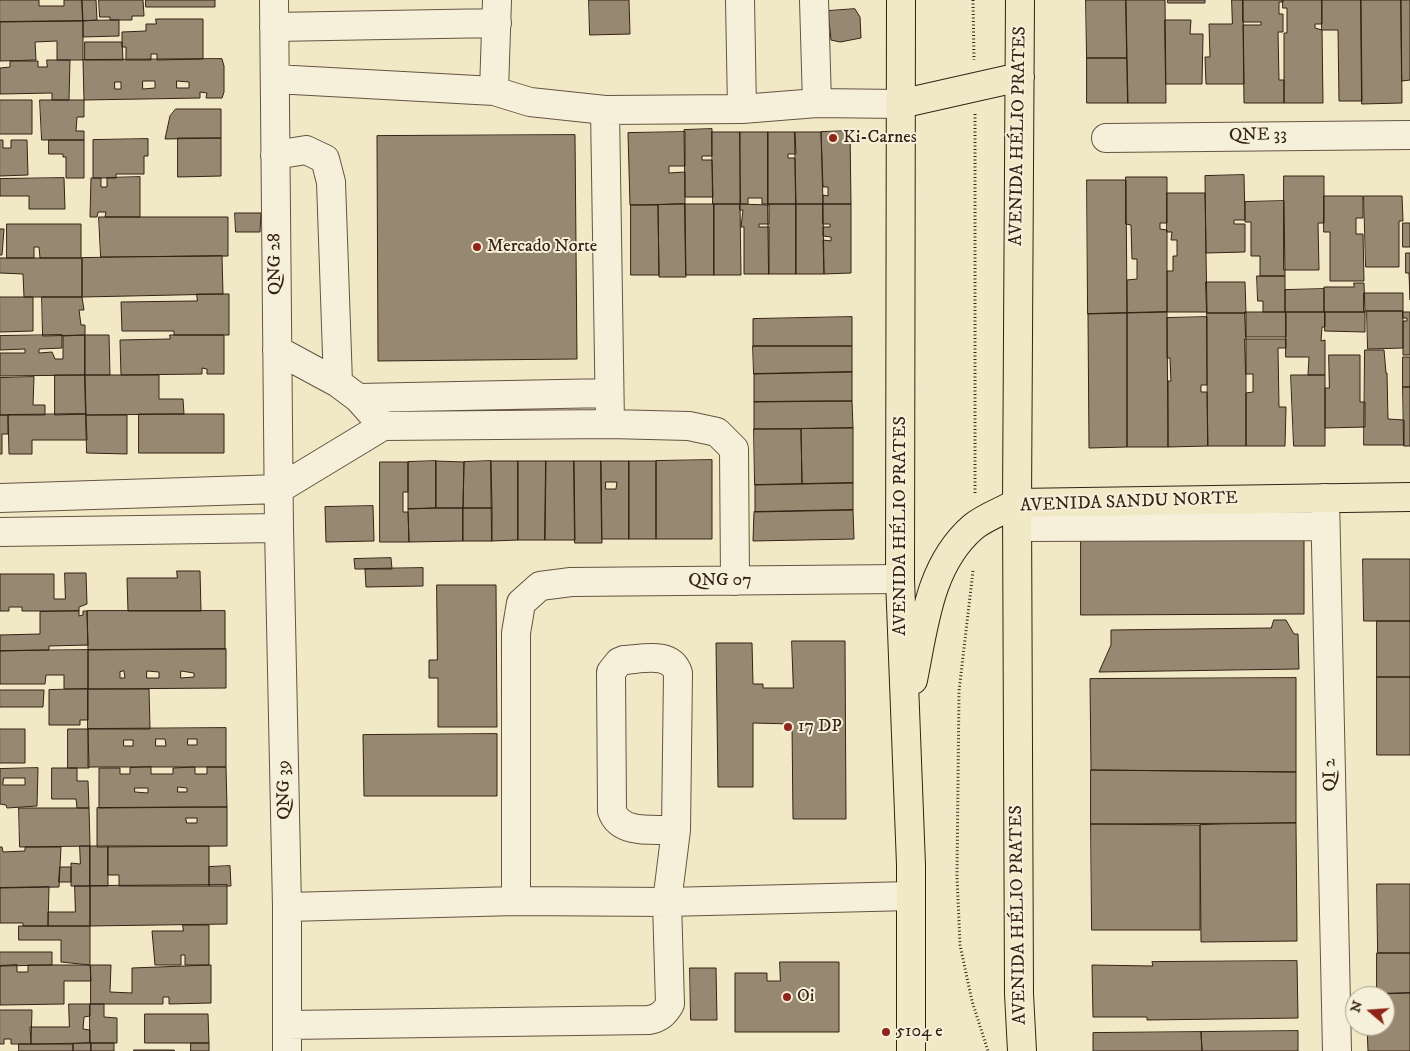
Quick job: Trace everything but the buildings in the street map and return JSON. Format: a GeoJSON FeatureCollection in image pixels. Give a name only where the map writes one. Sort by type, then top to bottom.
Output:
{"type":"FeatureCollection","features":[{"type":"Feature","properties":{"kind":"main road","name":"AVENIDA HÉLIO PRATES"},"geometry":{"type":"LineString","coordinates":[[901,0],[900,579],[911,896],[911,1051]]}},
{"type":"Feature","properties":{"kind":"main road","name":"AVENIDA HÉLIO PRATES"},"geometry":{"type":"LineString","coordinates":[[1020,0],[1017,515],[1019,984],[1022,1051]]}},
{"type":"Feature","properties":{"kind":"main road"},"geometry":{"type":"LineString","coordinates":[[900,104],[1020,77]]}},
{"type":"Feature","properties":{"kind":"main road","name":"AVENIDA SANDU NORTE"},"geometry":{"type":"LineString","coordinates":[[904,721],[933,586],[947,556],[975,526],[1017,515],[1325,498],[1410,498]]}},
{"type":"Feature","properties":{"kind":"street","name":"QNG 28"},"geometry":{"type":"LineString","coordinates":[[274,0],[279,528]]}},
{"type":"Feature","properties":{"kind":"street"},"geometry":{"type":"LineString","coordinates":[[740,0],[742,109]]}},
{"type":"Feature","properties":{"kind":"street"},"geometry":{"type":"LineString","coordinates":[[814,0],[817,103]]}},
{"type":"Feature","properties":{"kind":"street"},"geometry":{"type":"LineString","coordinates":[[274,27],[497,11],[494,91]]}},
{"type":"Feature","properties":{"kind":"street"},"geometry":{"type":"LineString","coordinates":[[275,78],[494,91],[530,102],[605,110],[742,109],[817,103],[900,104]]}},
{"type":"Feature","properties":{"kind":"street"},"geometry":{"type":"LineString","coordinates":[[605,110],[610,424]]}},
{"type":"Feature","properties":{"kind":"street","name":"QNE 33"},"geometry":{"type":"LineString","coordinates":[[1106,138],[1410,135]]}},
{"type":"Feature","properties":{"kind":"street"},"geometry":{"type":"LineString","coordinates":[[275,156],[306,150],[325,159],[331,182],[348,391]]}},
{"type":"Feature","properties":{"kind":"street"},"geometry":{"type":"LineString","coordinates":[[277,350],[348,391],[383,426]]}},
{"type":"Feature","properties":{"kind":"street"},"geometry":{"type":"LineString","coordinates":[[348,391],[488,395],[609,392]]}},
{"type":"Feature","properties":{"kind":"street"},"geometry":{"type":"LineString","coordinates":[[487,426],[488,395]]}},
{"type":"Feature","properties":{"kind":"street"},"geometry":{"type":"LineString","coordinates":[[0,498],[279,489],[383,426],[610,424],[689,426],[717,432],[734,449],[734,580]]}},
{"type":"Feature","properties":{"kind":"street","name":"QI 2"},"geometry":{"type":"LineString","coordinates":[[1325,498],[1337,1051]]}},
{"type":"Feature","properties":{"kind":"street"},"geometry":{"type":"LineString","coordinates":[[1017,515],[1325,526]]}},
{"type":"Feature","properties":{"kind":"street"},"geometry":{"type":"LineString","coordinates":[[0,532],[279,528]]}},
{"type":"Feature","properties":{"kind":"street","name":"QNG 39"},"geometry":{"type":"LineString","coordinates":[[279,528],[287,907],[287,1038]]}},
{"type":"Feature","properties":{"kind":"street","name":"QNG 07"},"geometry":{"type":"LineString","coordinates":[[516,901],[516,633],[520,603],[540,586],[571,582],[900,579]]}},
{"type":"Feature","properties":{"kind":"street"},"geometry":{"type":"LineString","coordinates":[[287,1038],[655,1019],[667,1011],[670,1004],[668,902],[676,830],[678,673],[673,662],[666,659],[624,660],[619,662],[611,672],[612,811],[617,821],[627,827],[676,830]]}},
{"type":"Feature","properties":{"kind":"street"},"geometry":{"type":"LineString","coordinates":[[287,907],[516,901],[668,902],[911,896]]}},
{"type":"Feature","properties":{"kind":"place","name":"Ki-Carnes"},"geometry":{"type":"Point","coordinates":[833,138]}},
{"type":"Feature","properties":{"kind":"place","name":"Mercado Norte"},"geometry":{"type":"Point","coordinates":[477,247]}},
{"type":"Feature","properties":{"kind":"place","name":"17 DP"},"geometry":{"type":"Point","coordinates":[788,727]}},
{"type":"Feature","properties":{"kind":"place","name":"Oi"},"geometry":{"type":"Point","coordinates":[787,997]}},
{"type":"Feature","properties":{"kind":"place","name":"5104 e"},"geometry":{"type":"Point","coordinates":[886,1032]}}]}
